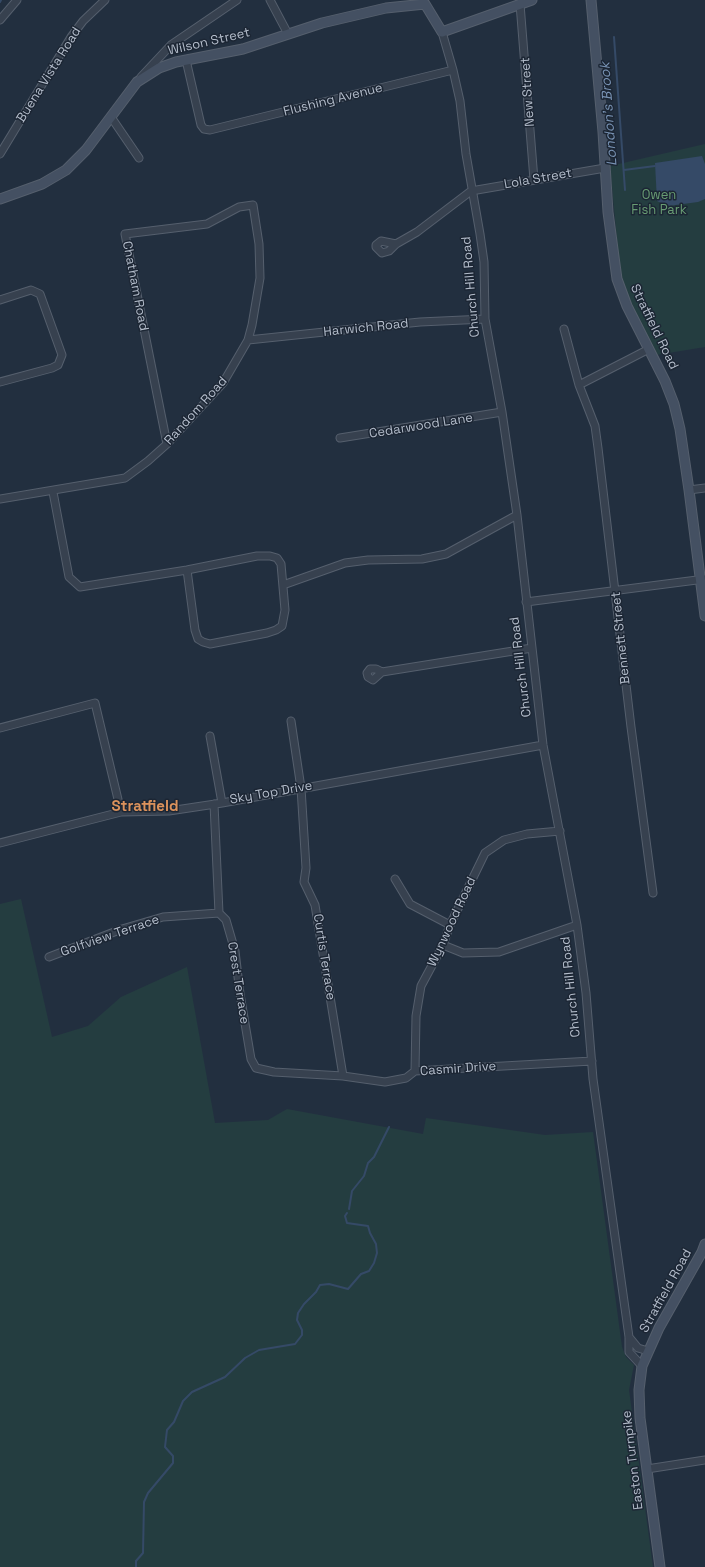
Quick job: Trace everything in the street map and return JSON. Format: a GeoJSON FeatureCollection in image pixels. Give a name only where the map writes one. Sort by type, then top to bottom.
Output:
{"type":"FeatureCollection","features":[{"type":"Feature","properties":{"kind":"main road"},"geometry":{"type":"LineString","coordinates":[[442,32],[532,0]]}},
{"type":"Feature","properties":{"kind":"main road","name":"Stratfield Road"},"geometry":{"type":"LineString","coordinates":[[591,0],[608,212],[617,279],[627,306],[649,349],[674,404],[680,429],[703,579],[705,616]]}},
{"type":"Feature","properties":{"kind":"main road","name":"Wilson Street"},"geometry":{"type":"LineString","coordinates":[[0,199],[42,184],[66,170],[82,154],[137,82],[159,68],[186,60],[243,49],[364,12],[424,2]]}},
{"type":"Feature","properties":{"kind":"main road","name":"Church Hill Road"},"geometry":{"type":"LineString","coordinates":[[424,2],[442,32]]}},
{"type":"Feature","properties":{"kind":"main road","name":"Stratfield Road"},"geometry":{"type":"LineString","coordinates":[[648,1351],[704,1249]]}},
{"type":"Feature","properties":{"kind":"main road","name":"Easton Turnpike"},"geometry":{"type":"LineString","coordinates":[[648,1351],[642,1366],[639,1390],[640,1418],[660,1567]]}},
{"type":"Feature","properties":{"kind":"street"},"geometry":{"type":"LineString","coordinates":[[0,20],[17,0]]}},
{"type":"Feature","properties":{"kind":"street","name":"Buena Vista Road"},"geometry":{"type":"LineString","coordinates":[[0,154],[71,37],[83,20],[104,0]]}},
{"type":"Feature","properties":{"kind":"street"},"geometry":{"type":"LineString","coordinates":[[137,82],[158,58],[171,46],[237,0]]}},
{"type":"Feature","properties":{"kind":"street"},"geometry":{"type":"LineString","coordinates":[[270,0],[288,34]]}},
{"type":"Feature","properties":{"kind":"street","name":"New Street"},"geometry":{"type":"LineString","coordinates":[[520,4],[534,180]]}},
{"type":"Feature","properties":{"kind":"street","name":"Church Hill Road"},"geometry":{"type":"LineString","coordinates":[[442,32],[460,101],[472,191],[484,262],[485,319],[502,412],[517,514],[543,745],[577,925],[586,993],[593,1079],[630,1352],[642,1366]]}},
{"type":"Feature","properties":{"kind":"street","name":"Flushing Avenue"},"geometry":{"type":"LineString","coordinates":[[186,60],[201,125],[204,129],[213,130],[453,70]]}},
{"type":"Feature","properties":{"kind":"street"},"geometry":{"type":"LineString","coordinates":[[111,117],[139,158]]}},
{"type":"Feature","properties":{"kind":"street","name":"Lola Street"},"geometry":{"type":"LineString","coordinates":[[472,191],[605,168]]}},
{"type":"Feature","properties":{"kind":"street"},"geometry":{"type":"LineString","coordinates":[[396,244],[417,232],[472,191]]}},
{"type":"Feature","properties":{"kind":"street","name":"Random Road"},"geometry":{"type":"LineString","coordinates":[[0,499],[53,492],[125,478],[148,462],[167,444],[224,383],[248,340],[260,278],[259,244],[253,205]]}},
{"type":"Feature","properties":{"kind":"street","name":"Chatham Road"},"geometry":{"type":"LineString","coordinates":[[167,444],[125,234],[207,224],[239,207],[253,205]]}},
{"type":"Feature","properties":{"kind":"street"},"geometry":{"type":"LineString","coordinates":[[0,300],[31,290],[40,294],[62,355],[58,365],[52,368],[0,382]]}},
{"type":"Feature","properties":{"kind":"street","name":"Harwich Road"},"geometry":{"type":"LineString","coordinates":[[248,340],[420,322],[485,319]]}},
{"type":"Feature","properties":{"kind":"street","name":"Bennett Street"},"geometry":{"type":"LineString","coordinates":[[564,329],[579,385],[595,426],[616,590],[631,727],[653,893]]}},
{"type":"Feature","properties":{"kind":"street"},"geometry":{"type":"LineString","coordinates":[[579,385],[649,349]]}},
{"type":"Feature","properties":{"kind":"street","name":"Cedarwood Lane"},"geometry":{"type":"LineString","coordinates":[[340,438],[502,412]]}},
{"type":"Feature","properties":{"kind":"street"},"geometry":{"type":"LineString","coordinates":[[689,490],[705,488]]}},
{"type":"Feature","properties":{"kind":"street"},"geometry":{"type":"LineString","coordinates":[[53,492],[69,577],[80,586],[187,570],[257,556],[270,556],[277,558],[281,564],[285,619],[282,626],[267,633],[210,644],[198,639],[187,570]]}},
{"type":"Feature","properties":{"kind":"street"},"geometry":{"type":"LineString","coordinates":[[283,585],[345,563],[368,560],[422,559],[446,554],[517,514]]}},
{"type":"Feature","properties":{"kind":"street"},"geometry":{"type":"LineString","coordinates":[[526,602],[703,579]]}},
{"type":"Feature","properties":{"kind":"street"},"geometry":{"type":"LineString","coordinates":[[382,672],[532,648]]}},
{"type":"Feature","properties":{"kind":"street"},"geometry":{"type":"LineString","coordinates":[[0,728],[95,703],[121,812]]}},
{"type":"Feature","properties":{"kind":"street","name":"Curtis Terrace"},"geometry":{"type":"LineString","coordinates":[[291,722],[301,788],[306,868],[304,882],[316,905],[343,1076]]}},
{"type":"Feature","properties":{"kind":"street","name":"Crest Terrace"},"geometry":{"type":"LineString","coordinates":[[210,736],[218,803],[220,913],[226,920],[235,951],[240,994],[251,1059],[256,1068]]}},
{"type":"Feature","properties":{"kind":"street","name":"Sky Top Drive"},"geometry":{"type":"LineString","coordinates":[[0,843],[121,812],[169,811],[543,745]]}},
{"type":"Feature","properties":{"kind":"street","name":"Wynwood Road"},"geometry":{"type":"LineString","coordinates":[[415,1071],[416,1016],[421,986],[443,945],[450,925],[484,853],[504,840],[527,834],[560,831]]}},
{"type":"Feature","properties":{"kind":"street"},"geometry":{"type":"LineString","coordinates":[[396,879],[410,904],[450,925]]}},
{"type":"Feature","properties":{"kind":"street","name":"Golfview Terrace"},"geometry":{"type":"LineString","coordinates":[[49,957],[122,929],[163,917],[220,913]]}},
{"type":"Feature","properties":{"kind":"street"},"geometry":{"type":"LineString","coordinates":[[443,945],[463,952],[499,952],[577,925]]}},
{"type":"Feature","properties":{"kind":"street","name":"Casmir Drive"},"geometry":{"type":"LineString","coordinates":[[256,1068],[274,1072],[343,1076],[385,1082],[406,1078],[415,1071],[592,1061]]}},
{"type":"Feature","properties":{"kind":"street"},"geometry":{"type":"LineString","coordinates":[[629,1337],[638,1348],[648,1351]]}},
{"type":"Feature","properties":{"kind":"street"},"geometry":{"type":"LineString","coordinates":[[647,1469],[705,1460]]}},
{"type":"Feature","properties":{"kind":"green space","name":"Owen Fish Park"},"geometry":{"type":"Polygon","coordinates":[[[705,144],[705,347],[656,355],[624,289],[620,272],[610,166],[705,144]]]}},
{"type":"Feature","properties":{"kind":"green space"},"geometry":{"type":"Polygon","coordinates":[[[21,899],[52,1037],[88,1026],[121,997],[187,967],[215,1123],[268,1120],[287,1109],[423,1134],[426,1118],[545,1135],[593,1132],[622,1347],[626,1357],[634,1365],[629,1390],[653,1567],[0,1567],[0,904],[21,899]]]}},
{"type":"Feature","properties":{"kind":"water"},"geometry":{"type":"Polygon","coordinates":[[[702,156],[705,164],[705,199],[698,202],[668,206],[657,201],[655,163],[702,156]]]}},
{"type":"Feature","properties":{"kind":"waterway","name":"London's Brook"},"geometry":{"type":"LineString","coordinates":[[614,37],[625,190]]}},
{"type":"Feature","properties":{"kind":"waterway"},"geometry":{"type":"LineString","coordinates":[[624,170],[655,166]]}},
{"type":"Feature","properties":{"kind":"waterway","name":"London's Brook"},"geometry":{"type":"LineString","coordinates":[[349,1209],[352,1191],[364,1176],[368,1163],[374,1157],[389,1127]]}},
{"type":"Feature","properties":{"kind":"waterway","name":"London's Brook"},"geometry":{"type":"LineString","coordinates":[[136,1567],[136,1561],[143,1553],[144,1502],[148,1493],[173,1463],[173,1456],[165,1447],[167,1430],[174,1422],[183,1401],[192,1392],[225,1377],[245,1358],[259,1350],[295,1344],[302,1335],[302,1330],[297,1320],[298,1313],[320,1285],[329,1284],[348,1289],[361,1274],[369,1271],[374,1263],[377,1253],[376,1244],[368,1226],[347,1223],[345,1216],[347,1213]]}},
{"type":"Feature","properties":{"kind":"district","name":"Stratfield"},"geometry":{"type":"Point","coordinates":[145,807]}}]}
